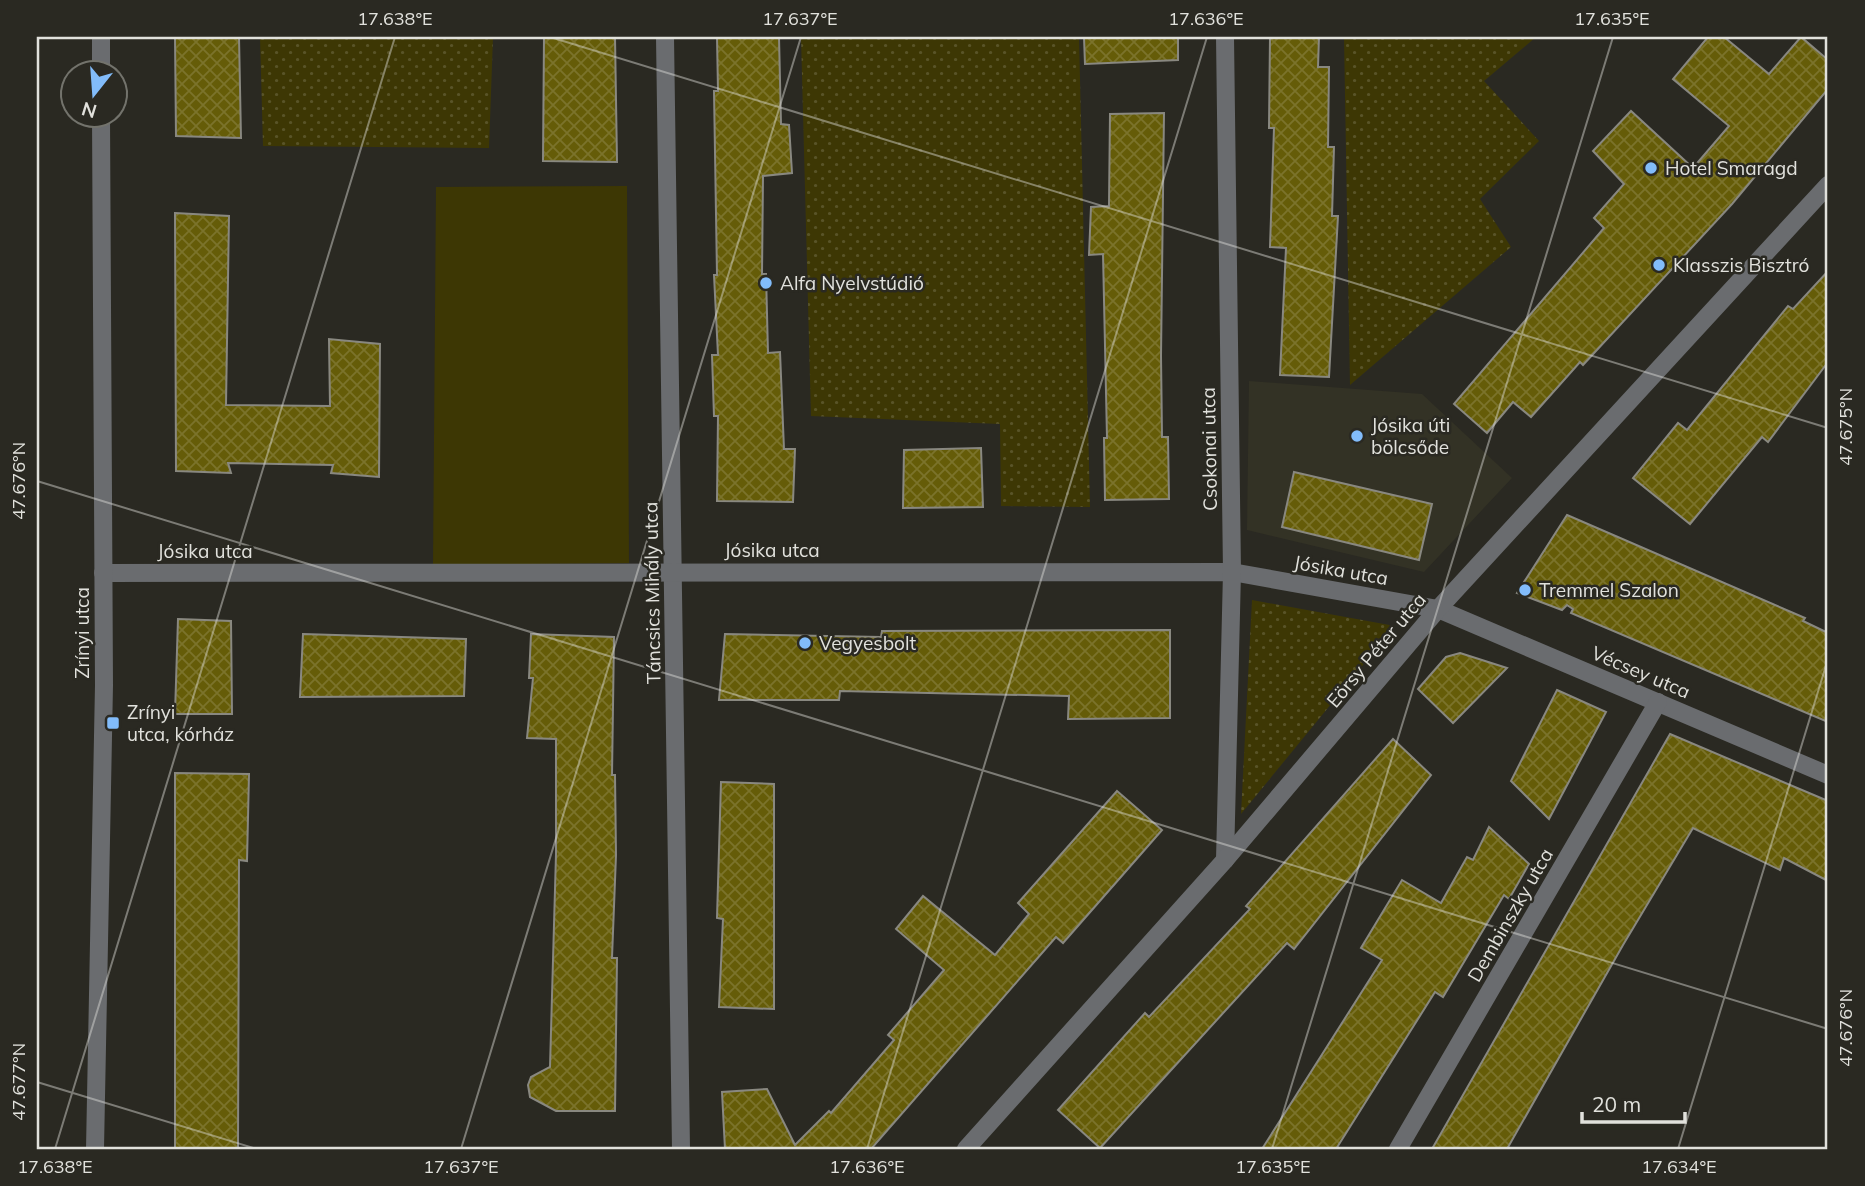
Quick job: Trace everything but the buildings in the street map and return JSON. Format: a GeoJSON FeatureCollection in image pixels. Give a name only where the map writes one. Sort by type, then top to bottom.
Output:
{"type":"FeatureCollection","features":[{"type":"Feature","properties":{"kind":"street"},"geometry":{"type":"LineString","coordinates":[[101,37],[101,60]]}},
{"type":"Feature","properties":{"kind":"street","name":"Táncsics Mihály utca"},"geometry":{"type":"LineString","coordinates":[[665,37],[681,1149]]}},
{"type":"Feature","properties":{"kind":"street","name":"Csokonai utca"},"geometry":{"type":"LineString","coordinates":[[1225,37],[1231,572],[1225,860]]}},
{"type":"Feature","properties":{"kind":"street","name":"Zrínyi utca"},"geometry":{"type":"LineString","coordinates":[[95,1149],[103,573],[101,130]]}},
{"type":"Feature","properties":{"kind":"street","name":"Eörsy Péter utca"},"geometry":{"type":"LineString","coordinates":[[966,1149],[1225,860],[1438,609],[1828,185]]}},
{"type":"Feature","properties":{"kind":"street","name":"Jósika utca"},"geometry":{"type":"LineString","coordinates":[[103,573],[1231,572],[1438,609]]}},
{"type":"Feature","properties":{"kind":"street","name":"Vécsey utca"},"geometry":{"type":"LineString","coordinates":[[1438,609],[1828,775]]}},
{"type":"Feature","properties":{"kind":"street","name":"Dembinszky utca"},"geometry":{"type":"LineString","coordinates":[[1398,1149],[1658,702]]}},
{"type":"Feature","properties":{"kind":"shaded area"},"geometry":{"type":"Polygon","coordinates":[[[260,37],[493,37],[489,148],[263,146],[260,37]]]}},
{"type":"Feature","properties":{"kind":"shaded area"},"geometry":{"type":"Polygon","coordinates":[[[801,37],[1079,37],[1090,507],[1001,506],[1000,424],[811,416],[801,37]]]}},
{"type":"Feature","properties":{"kind":"shaded area"},"geometry":{"type":"Polygon","coordinates":[[[1344,37],[1536,37],[1484,81],[1539,141],[1480,199],[1511,247],[1350,385],[1344,37]]]}},
{"type":"Feature","properties":{"kind":"shaded area"},"geometry":{"type":"Polygon","coordinates":[[[627,186],[629,563],[433,565],[436,187],[627,186]]]}},
{"type":"Feature","properties":{"kind":"shaded area","name":"Jósika úti bölcsőde"},"geometry":{"type":"Polygon","coordinates":[[[1249,381],[1422,394],[1512,478],[1424,572],[1247,530],[1249,381]]]}},
{"type":"Feature","properties":{"kind":"shaded area"},"geometry":{"type":"Polygon","coordinates":[[[1252,600],[1395,626],[1241,814],[1252,600]]]}},
{"type":"Feature","properties":{"kind":"place","name":"Hotel Smaragd"},"geometry":{"type":"Point","coordinates":[1651,168]}},
{"type":"Feature","properties":{"kind":"place","name":"Klasszis Bisztró"},"geometry":{"type":"Point","coordinates":[1659,265]}},
{"type":"Feature","properties":{"kind":"place","name":"Alfa Nyelvstúdió"},"geometry":{"type":"Point","coordinates":[766,283]}},
{"type":"Feature","properties":{"kind":"place","name":"Jósika úti bölcsőde"},"geometry":{"type":"Point","coordinates":[1357,436]}},
{"type":"Feature","properties":{"kind":"place","name":"Tremmel Szalon"},"geometry":{"type":"Point","coordinates":[1525,590]}},
{"type":"Feature","properties":{"kind":"place","name":"Vegyesbolt"},"geometry":{"type":"Point","coordinates":[805,643]}},
{"type":"Feature","properties":{"kind":"place","name":"Zrínyi utca, kórház"},"geometry":{"type":"Point","coordinates":[113,723]}}]}
